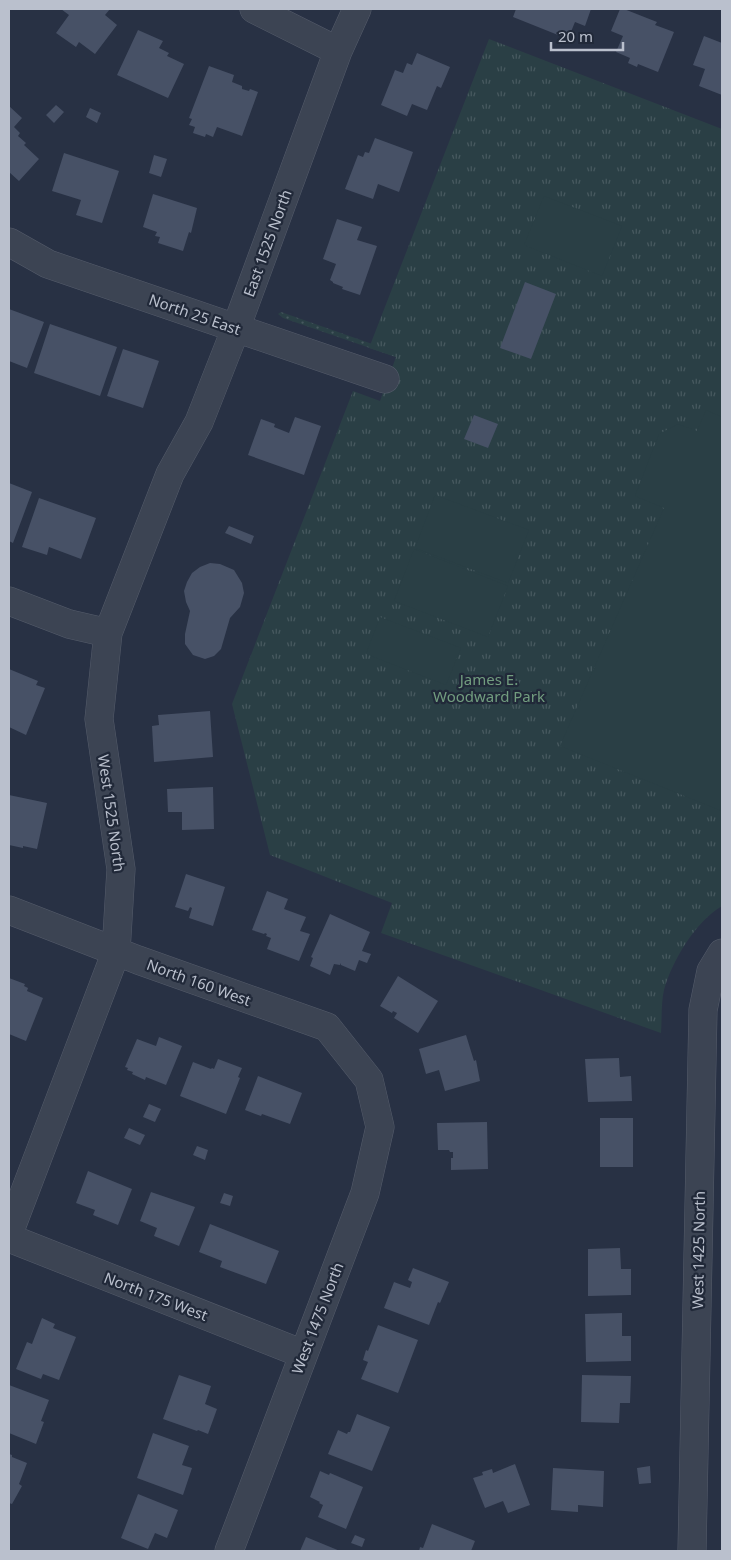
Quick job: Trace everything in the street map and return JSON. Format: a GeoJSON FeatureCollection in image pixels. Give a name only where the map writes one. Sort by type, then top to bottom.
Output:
{"type":"FeatureCollection","features":[{"type":"Feature","properties":{"kind":"street"},"geometry":{"type":"LineString","coordinates":[[254,9],[338,51]]}},
{"type":"Feature","properties":{"kind":"street","name":"East 1525 North"},"geometry":{"type":"LineString","coordinates":[[170,474],[199,422],[236,328],[338,51],[357,9]]}},
{"type":"Feature","properties":{"kind":"street","name":"North 25 East"},"geometry":{"type":"LineString","coordinates":[[9,242],[48,264],[385,379]]}},
{"type":"Feature","properties":{"kind":"street","name":"West 1525 North"},"geometry":{"type":"LineString","coordinates":[[9,1233],[116,952],[121,869],[99,720],[108,633],[170,474]]}},
{"type":"Feature","properties":{"kind":"street"},"geometry":{"type":"LineString","coordinates":[[9,601],[69,624],[108,633]]}},
{"type":"Feature","properties":{"kind":"street","name":"North 160 West"},"geometry":{"type":"LineString","coordinates":[[9,910],[100,944],[116,952],[327,1027],[369,1080]]}},
{"type":"Feature","properties":{"kind":"street","name":"West 1425 North"},"geometry":{"type":"LineString","coordinates":[[692,1551],[711,1198],[703,1010],[711,971],[722,953]]}},
{"type":"Feature","properties":{"kind":"street","name":"West 1475 North"},"geometry":{"type":"LineString","coordinates":[[229,1551],[367,1184],[380,1127],[369,1080]]}},
{"type":"Feature","properties":{"kind":"street","name":"North 175 West"},"geometry":{"type":"LineString","coordinates":[[9,1238],[304,1354]]}},
{"type":"Feature","properties":{"kind":"green space","name":"James E. Woodward Park"},"geometry":{"type":"Polygon","coordinates":[[[489,39],[722,129],[722,906],[712,913],[694,932],[673,967],[663,995],[661,1033],[381,933],[392,903],[270,855],[232,704],[353,391],[380,401],[396,357],[369,348],[489,39]]]}},
{"type":"Feature","properties":{"kind":"green space"},"geometry":{"type":"Polygon","coordinates":[[[544,196],[622,226],[602,276],[524,245],[544,196]]]}},
{"type":"Feature","properties":{"kind":"green space"},"geometry":{"type":"Polygon","coordinates":[[[281,312],[398,353],[396,357],[283,318],[278,314],[281,312]]]}},
{"type":"Feature","properties":{"kind":"green space"},"geometry":{"type":"Polygon","coordinates":[[[706,410],[722,417],[722,811],[560,746],[664,508],[635,496],[659,434],[678,424],[697,431],[706,410]]]}},
{"type":"Feature","properties":{"kind":"green space"},"geometry":{"type":"Polygon","coordinates":[[[435,495],[529,530],[508,583],[415,548],[435,495]]]}},
{"type":"Feature","properties":{"kind":"green space"},"geometry":{"type":"Polygon","coordinates":[[[414,549],[508,586],[488,637],[394,601],[414,549]]]}},
{"type":"Feature","properties":{"kind":"green space"},"geometry":{"type":"Polygon","coordinates":[[[380,617],[461,648],[446,685],[366,654],[380,617]]]}},
{"type":"Feature","properties":{"kind":"building"},"geometry":{"type":"Polygon","coordinates":[[[61,9],[110,9],[105,15],[117,25],[95,54],[79,42],[76,47],[56,33],[69,15],[61,9]]]}},
{"type":"Feature","properties":{"kind":"building"},"geometry":{"type":"Polygon","coordinates":[[[516,9],[591,9],[585,26],[575,22],[568,39],[513,17],[516,9]]]}},
{"type":"Feature","properties":{"kind":"building"},"geometry":{"type":"Polygon","coordinates":[[[620,9],[657,22],[655,25],[674,32],[658,72],[638,64],[637,67],[628,63],[630,58],[616,52],[623,36],[611,31],[620,9]]]}},
{"type":"Feature","properties":{"kind":"building"},"geometry":{"type":"Polygon","coordinates":[[[138,30],[163,41],[159,48],[169,53],[167,56],[184,64],[168,98],[117,75],[138,30]]]}},
{"type":"Feature","properties":{"kind":"building"},"geometry":{"type":"Polygon","coordinates":[[[704,36],[722,43],[722,95],[699,86],[705,69],[693,65],[704,36]]]}},
{"type":"Feature","properties":{"kind":"building"},"geometry":{"type":"Polygon","coordinates":[[[417,53],[450,67],[441,88],[437,86],[427,110],[412,104],[407,116],[381,105],[395,70],[403,73],[407,63],[412,65],[417,53]]]}},
{"type":"Feature","properties":{"kind":"building"},"geometry":{"type":"Polygon","coordinates":[[[209,66],[234,75],[232,82],[242,86],[242,89],[258,92],[242,136],[217,127],[213,137],[206,134],[205,137],[193,133],[195,127],[189,125],[192,119],[189,118],[209,66]]]}},
{"type":"Feature","properties":{"kind":"building"},"geometry":{"type":"Polygon","coordinates":[[[56,105],[64,112],[54,123],[46,115],[56,105]]]}},
{"type":"Feature","properties":{"kind":"building"},"geometry":{"type":"Polygon","coordinates":[[[9,106],[22,118],[14,127],[20,133],[18,136],[26,143],[24,145],[39,159],[19,181],[9,172],[9,106]]]}},
{"type":"Feature","properties":{"kind":"building"},"geometry":{"type":"Polygon","coordinates":[[[90,108],[101,113],[97,123],[86,117],[90,108]]]}},
{"type":"Feature","properties":{"kind":"building"},"geometry":{"type":"Polygon","coordinates":[[[375,138],[413,152],[399,192],[378,184],[373,199],[345,189],[358,155],[363,157],[365,152],[369,153],[375,138]]]}},
{"type":"Feature","properties":{"kind":"building"},"geometry":{"type":"Polygon","coordinates":[[[64,153],[119,171],[102,223],[76,215],[81,200],[52,191],[64,153]]]}},
{"type":"Feature","properties":{"kind":"building"},"geometry":{"type":"Polygon","coordinates":[[[154,155],[167,159],[161,177],[149,173],[154,155]]]}},
{"type":"Feature","properties":{"kind":"building"},"geometry":{"type":"Polygon","coordinates":[[[153,194],[197,208],[191,233],[189,232],[183,251],[158,243],[160,237],[155,236],[157,232],[143,227],[153,194]]]}},
{"type":"Feature","properties":{"kind":"building"},"geometry":{"type":"Polygon","coordinates":[[[337,219],[362,227],[357,240],[377,246],[360,295],[342,289],[343,287],[333,283],[330,280],[336,264],[323,259],[337,219]]]}},
{"type":"Feature","properties":{"kind":"building"},"geometry":{"type":"Polygon","coordinates":[[[525,282],[556,294],[531,359],[500,348],[525,282]]]}},
{"type":"Feature","properties":{"kind":"building"},"geometry":{"type":"Polygon","coordinates":[[[9,309],[44,322],[27,368],[9,361],[9,309]]]}},
{"type":"Feature","properties":{"kind":"building"},"geometry":{"type":"Polygon","coordinates":[[[50,324],[117,347],[100,396],[34,373],[50,324]]]}},
{"type":"Feature","properties":{"kind":"building"},"geometry":{"type":"Polygon","coordinates":[[[123,349],[159,361],[143,408],[107,396],[123,349]]]}},
{"type":"Feature","properties":{"kind":"building"},"geometry":{"type":"Polygon","coordinates":[[[474,415],[498,424],[488,448],[464,439],[474,415]]]}},
{"type":"Feature","properties":{"kind":"building"},"geometry":{"type":"Polygon","coordinates":[[[295,417],[321,426],[304,475],[248,455],[261,419],[275,424],[274,427],[289,433],[295,417]]]}},
{"type":"Feature","properties":{"kind":"building"},"geometry":{"type":"Polygon","coordinates":[[[9,483],[32,492],[13,543],[9,541],[9,483]]]}},
{"type":"Feature","properties":{"kind":"building"},"geometry":{"type":"Polygon","coordinates":[[[39,498],[96,518],[81,559],[49,547],[47,555],[22,547],[39,498]]]}},
{"type":"Feature","properties":{"kind":"building"},"geometry":{"type":"Polygon","coordinates":[[[229,526],[254,536],[251,544],[225,533],[229,526]]]}},
{"type":"Feature","properties":{"kind":"building"},"geometry":{"type":"Polygon","coordinates":[[[210,563],[220,564],[234,570],[242,583],[244,593],[240,607],[230,618],[221,649],[214,656],[205,659],[193,655],[185,644],[190,611],[184,591],[192,573],[210,563]]]}},
{"type":"Feature","properties":{"kind":"building"},"geometry":{"type":"Polygon","coordinates":[[[9,669],[38,681],[36,685],[45,688],[26,735],[9,727],[9,669]]]}},
{"type":"Feature","properties":{"kind":"building"},"geometry":{"type":"Polygon","coordinates":[[[210,711],[213,757],[154,762],[152,726],[159,725],[158,715],[210,711]]]}},
{"type":"Feature","properties":{"kind":"building"},"geometry":{"type":"Polygon","coordinates":[[[213,787],[214,829],[182,830],[182,812],[168,812],[167,789],[213,787]]]}},
{"type":"Feature","properties":{"kind":"building"},"geometry":{"type":"Polygon","coordinates":[[[9,795],[47,803],[37,849],[9,845],[9,795]]]}},
{"type":"Feature","properties":{"kind":"building"},"geometry":{"type":"Polygon","coordinates":[[[186,874],[225,887],[213,926],[189,918],[192,908],[190,907],[188,911],[175,907],[186,874]]]}},
{"type":"Feature","properties":{"kind":"building"},"geometry":{"type":"Polygon","coordinates":[[[267,891],[288,899],[284,909],[306,917],[300,931],[310,934],[299,961],[267,949],[271,938],[266,936],[267,934],[265,933],[252,930],[267,891]]]}},
{"type":"Feature","properties":{"kind":"building"},"geometry":{"type":"Polygon","coordinates":[[[330,914],[370,932],[362,951],[371,954],[367,963],[359,960],[355,971],[341,965],[341,963],[340,965],[334,964],[330,975],[310,966],[313,958],[311,957],[330,914]]]}},
{"type":"Feature","properties":{"kind":"building"},"geometry":{"type":"Polygon","coordinates":[[[398,976],[438,1001],[418,1033],[394,1018],[397,1013],[393,1011],[392,1013],[380,1006],[398,976]]]}},
{"type":"Feature","properties":{"kind":"building"},"geometry":{"type":"Polygon","coordinates":[[[9,978],[25,984],[24,986],[28,988],[27,991],[43,998],[26,1041],[9,1034],[9,978]]]}},
{"type":"Feature","properties":{"kind":"building"},"geometry":{"type":"Polygon","coordinates":[[[466,1035],[474,1061],[476,1060],[480,1081],[445,1091],[439,1070],[426,1074],[419,1049],[466,1035]]]}},
{"type":"Feature","properties":{"kind":"building"},"geometry":{"type":"Polygon","coordinates":[[[159,1037],[182,1046],[166,1085],[146,1077],[145,1080],[132,1074],[133,1072],[125,1067],[137,1039],[156,1046],[159,1037]]]}},
{"type":"Feature","properties":{"kind":"building"},"geometry":{"type":"Polygon","coordinates":[[[619,1058],[620,1077],[631,1076],[632,1101],[588,1102],[585,1059],[619,1058]]]}},
{"type":"Feature","properties":{"kind":"building"},"geometry":{"type":"Polygon","coordinates":[[[218,1059],[242,1068],[226,1114],[180,1096],[193,1062],[214,1069],[218,1059]]]}},
{"type":"Feature","properties":{"kind":"building"},"geometry":{"type":"Polygon","coordinates":[[[258,1076],[302,1093],[290,1124],[245,1110],[258,1076]]]}},
{"type":"Feature","properties":{"kind":"building"},"geometry":{"type":"Polygon","coordinates":[[[149,1104],[161,1109],[155,1122],[143,1117],[149,1104]]]}},
{"type":"Feature","properties":{"kind":"building"},"geometry":{"type":"Polygon","coordinates":[[[600,1118],[633,1118],[633,1167],[600,1167],[600,1118]]]}},
{"type":"Feature","properties":{"kind":"building"},"geometry":{"type":"Polygon","coordinates":[[[487,1122],[488,1169],[451,1170],[453,1152],[438,1150],[437,1123],[487,1122]]]}},
{"type":"Feature","properties":{"kind":"building"},"geometry":{"type":"Polygon","coordinates":[[[129,1128],[145,1135],[140,1145],[124,1138],[129,1128]]]}},
{"type":"Feature","properties":{"kind":"building"},"geometry":{"type":"Polygon","coordinates":[[[197,1146],[208,1150],[205,1160],[193,1155],[197,1146]]]}},
{"type":"Feature","properties":{"kind":"building"},"geometry":{"type":"Polygon","coordinates":[[[88,1171],[132,1189],[118,1225],[93,1215],[95,1210],[76,1203],[88,1171]]]}},
{"type":"Feature","properties":{"kind":"building"},"geometry":{"type":"Polygon","coordinates":[[[151,1192],[195,1207],[179,1246],[154,1236],[157,1228],[140,1221],[151,1192]]]}},
{"type":"Feature","properties":{"kind":"building"},"geometry":{"type":"Polygon","coordinates":[[[224,1193],[233,1196],[230,1206],[220,1203],[224,1193]]]}},
{"type":"Feature","properties":{"kind":"building"},"geometry":{"type":"Polygon","coordinates":[[[210,1224],[279,1251],[266,1284],[220,1267],[222,1261],[199,1252],[210,1224]]]}},
{"type":"Feature","properties":{"kind":"building"},"geometry":{"type":"Polygon","coordinates":[[[620,1248],[621,1269],[631,1269],[631,1295],[588,1296],[588,1249],[620,1248]]]}},
{"type":"Feature","properties":{"kind":"building"},"geometry":{"type":"Polygon","coordinates":[[[413,1268],[449,1282],[440,1303],[438,1302],[429,1325],[384,1308],[394,1282],[410,1288],[412,1282],[408,1280],[413,1268]]]}},
{"type":"Feature","properties":{"kind":"building"},"geometry":{"type":"Polygon","coordinates":[[[622,1313],[622,1336],[631,1336],[631,1361],[586,1362],[585,1314],[622,1313]]]}},
{"type":"Feature","properties":{"kind":"building"},"geometry":{"type":"Polygon","coordinates":[[[42,1318],[55,1324],[53,1328],[76,1337],[59,1380],[43,1374],[41,1379],[16,1369],[27,1342],[32,1344],[42,1318]]]}},
{"type":"Feature","properties":{"kind":"building"},"geometry":{"type":"Polygon","coordinates":[[[378,1325],[418,1340],[398,1393],[361,1379],[368,1362],[363,1360],[366,1350],[368,1351],[378,1325]]]}},
{"type":"Feature","properties":{"kind":"building"},"geometry":{"type":"Polygon","coordinates":[[[179,1375],[211,1386],[205,1404],[217,1409],[208,1434],[163,1419],[179,1375]]]}},
{"type":"Feature","properties":{"kind":"building"},"geometry":{"type":"Polygon","coordinates":[[[582,1375],[631,1376],[630,1403],[620,1403],[619,1423],[581,1422],[582,1375]]]}},
{"type":"Feature","properties":{"kind":"building"},"geometry":{"type":"Polygon","coordinates":[[[9,1385],[49,1400],[41,1421],[44,1422],[36,1444],[9,1433],[9,1385]]]}},
{"type":"Feature","properties":{"kind":"building"},"geometry":{"type":"Polygon","coordinates":[[[357,1414],[390,1427],[372,1471],[328,1454],[338,1430],[347,1434],[350,1432],[357,1414]]]}},
{"type":"Feature","properties":{"kind":"building"},"geometry":{"type":"Polygon","coordinates":[[[153,1433],[189,1446],[182,1465],[192,1468],[183,1495],[137,1478],[153,1433]]]}},
{"type":"Feature","properties":{"kind":"building"},"geometry":{"type":"Polygon","coordinates":[[[9,1454],[27,1463],[19,1484],[22,1486],[12,1504],[9,1503],[9,1454]]]}},
{"type":"Feature","properties":{"kind":"building"},"geometry":{"type":"Polygon","coordinates":[[[515,1464],[530,1505],[508,1513],[503,1501],[485,1508],[473,1478],[483,1475],[482,1472],[492,1469],[493,1473],[515,1464]]]}},
{"type":"Feature","properties":{"kind":"building"},"geometry":{"type":"Polygon","coordinates":[[[650,1466],[651,1483],[639,1484],[637,1468],[650,1466]]]}},
{"type":"Feature","properties":{"kind":"building"},"geometry":{"type":"Polygon","coordinates":[[[553,1468],[604,1471],[603,1507],[578,1505],[578,1512],[551,1510],[553,1468]]]}},
{"type":"Feature","properties":{"kind":"building"},"geometry":{"type":"Polygon","coordinates":[[[320,1471],[329,1475],[330,1473],[363,1487],[346,1529],[318,1517],[323,1505],[310,1497],[320,1471]]]}},
{"type":"Feature","properties":{"kind":"building"},"geometry":{"type":"Polygon","coordinates":[[[138,1494],[178,1510],[167,1538],[155,1533],[148,1549],[121,1538],[138,1494]]]}},
{"type":"Feature","properties":{"kind":"building"},"geometry":{"type":"Polygon","coordinates":[[[432,1524],[475,1541],[471,1551],[419,1551],[420,1547],[423,1548],[432,1524]]]}},
{"type":"Feature","properties":{"kind":"building"},"geometry":{"type":"Polygon","coordinates":[[[355,1535],[365,1539],[362,1547],[351,1543],[355,1535]]]}},
{"type":"Feature","properties":{"kind":"building"},"geometry":{"type":"Polygon","coordinates":[[[306,1537],[340,1551],[300,1551],[306,1537]]]}}]}
